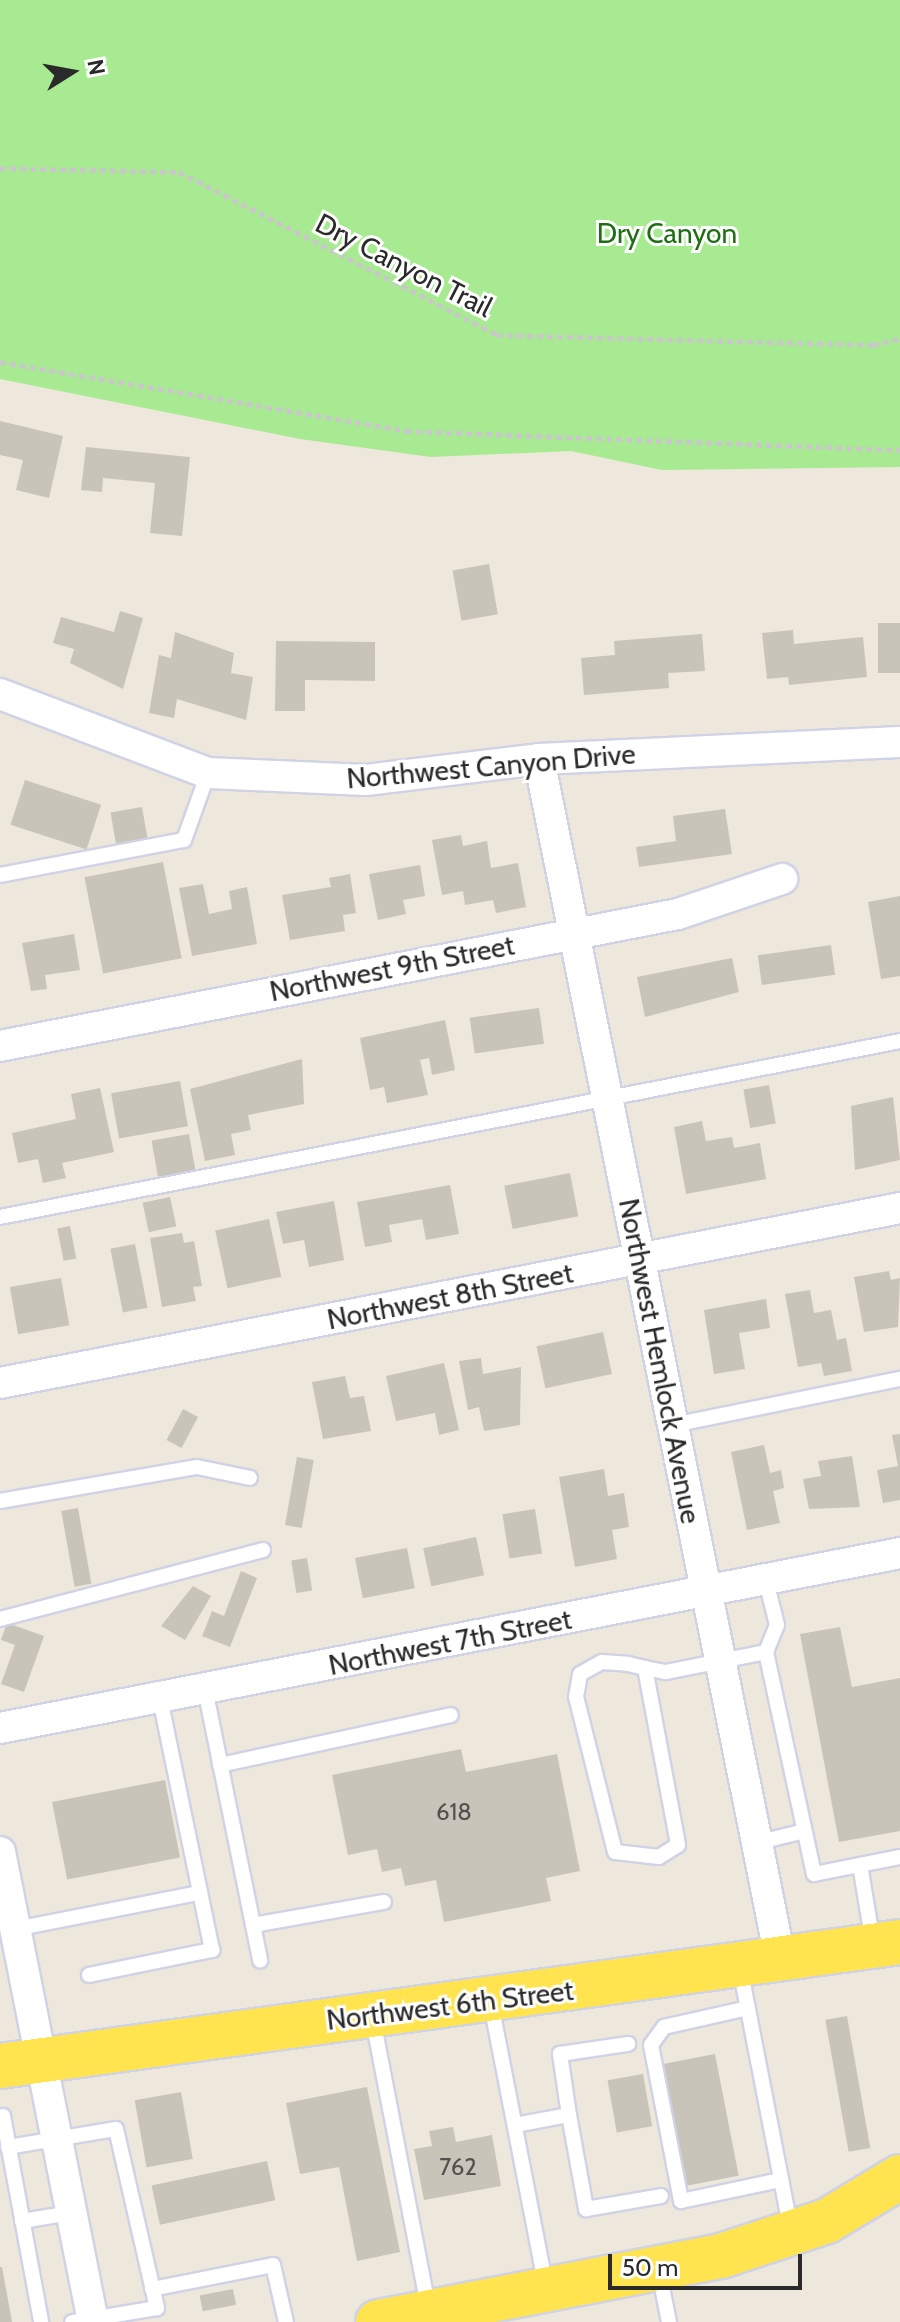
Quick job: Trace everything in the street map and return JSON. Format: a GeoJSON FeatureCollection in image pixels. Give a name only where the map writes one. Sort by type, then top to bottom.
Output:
{"type":"FeatureCollection","features":[{"type":"Feature","properties":{"kind":"main road","name":"Northwest 6th Street"},"geometry":{"type":"LineString","coordinates":[[21,2063],[490,2000],[756,1979],[887,1944]]}},
{"type":"Feature","properties":{"kind":"main road"},"geometry":{"type":"LineString","coordinates":[[378,2322],[659,2268],[791,2233],[827,2221],[900,2177]]}},
{"type":"Feature","properties":{"kind":"street","name":"Northwest Canyon Drive"},"geometry":{"type":"LineString","coordinates":[[0,694],[208,773],[366,780],[539,759],[900,742]]}},
{"type":"Feature","properties":{"kind":"street","name":"Northwest Hemlock Avenue"},"geometry":{"type":"LineString","coordinates":[[539,759],[756,1843],[756,1979]]}},
{"type":"Feature","properties":{"kind":"street","name":"Northwest 9th Street"},"geometry":{"type":"LineString","coordinates":[[0,1046],[678,914],[782,879]]}},
{"type":"Feature","properties":{"kind":"street","name":"Northwest 8th Street"},"geometry":{"type":"LineString","coordinates":[[0,1383],[900,1208]]}},
{"type":"Feature","properties":{"kind":"street","name":"Northwest 7th Street"},"geometry":{"type":"LineString","coordinates":[[0,1728],[900,1553]]}},
{"type":"Feature","properties":{"kind":"street"},"geometry":{"type":"LineString","coordinates":[[0,1852],[4,1891],[15,1929],[21,2063],[57,2140],[86,2321]]}},
{"type":"Feature","properties":{"kind":"lane"},"geometry":{"type":"LineString","coordinates":[[0,875],[184,840],[208,773]]}},
{"type":"Feature","properties":{"kind":"lane"},"geometry":{"type":"LineString","coordinates":[[0,1217],[608,1102],[900,1041]]}},
{"type":"Feature","properties":{"kind":"lane"},"geometry":{"type":"LineString","coordinates":[[673,1425],[900,1379]]}},
{"type":"Feature","properties":{"kind":"lane"},"geometry":{"type":"LineString","coordinates":[[0,1501],[197,1467],[250,1478]]}},
{"type":"Feature","properties":{"kind":"lane"},"geometry":{"type":"LineString","coordinates":[[0,1619],[263,1550]]}},
{"type":"Feature","properties":{"kind":"lane"},"geometry":{"type":"LineString","coordinates":[[766,1581],[777,1625],[766,1652],[814,1874],[900,1857]]}},
{"type":"Feature","properties":{"kind":"lane"},"geometry":{"type":"LineString","coordinates":[[645,1668],[678,1845],[659,1857],[632,1860],[615,1852],[576,1697],[580,1674],[602,1662],[645,1668],[666,1672],[766,1652]]}},
{"type":"Feature","properties":{"kind":"lane"},"geometry":{"type":"LineString","coordinates":[[205,1689],[260,1960]]}},
{"type":"Feature","properties":{"kind":"lane"},"geometry":{"type":"LineString","coordinates":[[89,1975],[212,1950],[160,1698]]}},
{"type":"Feature","properties":{"kind":"lane"},"geometry":{"type":"LineString","coordinates":[[220,1765],[451,1715]]}},
{"type":"Feature","properties":{"kind":"lane"},"geometry":{"type":"LineString","coordinates":[[756,1843],[805,1831]]}},
{"type":"Feature","properties":{"kind":"lane"},"geometry":{"type":"LineString","coordinates":[[860,1865],[887,1944]]}},
{"type":"Feature","properties":{"kind":"lane"},"geometry":{"type":"LineString","coordinates":[[15,1929],[199,1893]]}},
{"type":"Feature","properties":{"kind":"lane"},"geometry":{"type":"LineString","coordinates":[[253,1925],[384,1902]]}},
{"type":"Feature","properties":{"kind":"lane"},"geometry":{"type":"LineString","coordinates":[[781,2180],[681,2201],[651,2045],[664,2027],[756,1979],[781,2180],[791,2233]]}},
{"type":"Feature","properties":{"kind":"lane"},"geometry":{"type":"LineString","coordinates":[[490,2000],[547,2290]]}},
{"type":"Feature","properties":{"kind":"lane"},"geometry":{"type":"LineString","coordinates":[[372,2015],[430,2312]]}},
{"type":"Feature","properties":{"kind":"lane"},"geometry":{"type":"LineString","coordinates":[[628,2044],[560,2054],[586,2209],[661,2196]]}},
{"type":"Feature","properties":{"kind":"lane"},"geometry":{"type":"LineString","coordinates":[[515,2125],[569,2115]]}},
{"type":"Feature","properties":{"kind":"lane"},"geometry":{"type":"LineString","coordinates":[[3,2116],[41,2322]]}},
{"type":"Feature","properties":{"kind":"lane"},"geometry":{"type":"LineString","coordinates":[[8,2147],[116,2129],[160,2315],[86,2321]]}},
{"type":"Feature","properties":{"kind":"lane"},"geometry":{"type":"LineString","coordinates":[[22,2221],[71,2213]]}},
{"type":"Feature","properties":{"kind":"lane"},"geometry":{"type":"LineString","coordinates":[[152,2289],[273,2265],[286,2322]]}},
{"type":"Feature","properties":{"kind":"lane"},"geometry":{"type":"LineString","coordinates":[[659,2268],[669,2322]]}},
{"type":"Feature","properties":{"kind":"path","name":"Dry Canyon Trail"},"geometry":{"type":"LineString","coordinates":[[0,168],[179,172],[497,335],[873,345],[900,339]]}},
{"type":"Feature","properties":{"kind":"path"},"geometry":{"type":"LineString","coordinates":[[0,362],[406,431],[900,450]]}},
{"type":"Feature","properties":{"kind":"green space","name":"Dry Canyon"},"geometry":{"type":"Polygon","coordinates":[[[0,0],[900,0],[900,467],[662,470],[571,451],[431,457],[300,439],[0,379],[0,0]]]}},
{"type":"Feature","properties":{"kind":"building"},"geometry":{"type":"Polygon","coordinates":[[[0,421],[63,436],[49,498],[16,490],[23,460],[0,455],[0,421]]]}},
{"type":"Feature","properties":{"kind":"building"},"geometry":{"type":"Polygon","coordinates":[[[86,447],[190,457],[182,536],[150,533],[155,483],[103,478],[102,492],[81,490],[86,447]]]}},
{"type":"Feature","properties":{"kind":"building"},"geometry":{"type":"Polygon","coordinates":[[[489,564],[498,614],[461,621],[453,570],[489,564]]]}},
{"type":"Feature","properties":{"kind":"building"},"geometry":{"type":"Polygon","coordinates":[[[120,611],[143,618],[123,689],[70,663],[74,649],[53,643],[61,617],[114,632],[120,611]]]}},
{"type":"Feature","properties":{"kind":"building"},"geometry":{"type":"Polygon","coordinates":[[[878,623],[900,623],[900,673],[878,673],[878,623]]]}},
{"type":"Feature","properties":{"kind":"building"},"geometry":{"type":"Polygon","coordinates":[[[793,630],[794,644],[863,637],[867,677],[789,685],[788,677],[767,679],[762,633],[793,630]]]}},
{"type":"Feature","properties":{"kind":"building"},"geometry":{"type":"Polygon","coordinates":[[[175,632],[234,653],[231,673],[253,677],[246,720],[177,699],[174,718],[149,713],[159,655],[171,658],[175,632]]]}},
{"type":"Feature","properties":{"kind":"building"},"geometry":{"type":"Polygon","coordinates":[[[702,634],[705,671],[668,673],[669,688],[584,695],[581,658],[615,655],[614,641],[702,634]]]}},
{"type":"Feature","properties":{"kind":"building"},"geometry":{"type":"Polygon","coordinates":[[[276,641],[375,642],[375,681],[305,680],[305,711],[275,711],[276,641]]]}},
{"type":"Feature","properties":{"kind":"building"},"geometry":{"type":"Polygon","coordinates":[[[25,780],[101,805],[87,849],[10,825],[25,780]]]}},
{"type":"Feature","properties":{"kind":"building"},"geometry":{"type":"Polygon","coordinates":[[[142,807],[148,842],[117,848],[110,813],[142,807]]]}},
{"type":"Feature","properties":{"kind":"building"},"geometry":{"type":"Polygon","coordinates":[[[725,809],[732,854],[639,867],[636,847],[676,841],[673,816],[725,809]]]}},
{"type":"Feature","properties":{"kind":"building"},"geometry":{"type":"Polygon","coordinates":[[[461,835],[463,846],[487,841],[491,868],[518,863],[526,907],[496,913],[493,900],[465,905],[463,891],[442,895],[432,840],[461,835]]]}},
{"type":"Feature","properties":{"kind":"building"},"geometry":{"type":"Polygon","coordinates":[[[163,862],[182,958],[103,973],[84,877],[163,862]]]}},
{"type":"Feature","properties":{"kind":"building"},"geometry":{"type":"Polygon","coordinates":[[[420,865],[425,896],[403,900],[406,914],[378,920],[369,874],[420,865]]]}},
{"type":"Feature","properties":{"kind":"building"},"geometry":{"type":"Polygon","coordinates":[[[350,874],[356,913],[343,915],[345,931],[290,940],[282,895],[331,887],[329,878],[350,874]]]}},
{"type":"Feature","properties":{"kind":"building"},"geometry":{"type":"Polygon","coordinates":[[[203,884],[209,914],[232,909],[229,891],[247,887],[257,944],[192,956],[179,888],[203,884]]]}},
{"type":"Feature","properties":{"kind":"building"},"geometry":{"type":"Polygon","coordinates":[[[900,896],[900,976],[881,979],[868,902],[900,896]]]}},
{"type":"Feature","properties":{"kind":"building"},"geometry":{"type":"Polygon","coordinates":[[[74,934],[80,970],[45,975],[47,989],[31,991],[22,943],[74,934]]]}},
{"type":"Feature","properties":{"kind":"building"},"geometry":{"type":"Polygon","coordinates":[[[831,945],[835,975],[762,985],[758,955],[831,945]]]}},
{"type":"Feature","properties":{"kind":"building"},"geometry":{"type":"Polygon","coordinates":[[[732,958],[739,992],[645,1017],[637,977],[732,958]]]}},
{"type":"Feature","properties":{"kind":"building"},"geometry":{"type":"Polygon","coordinates":[[[539,1008],[544,1044],[475,1053],[470,1018],[539,1008]]]}},
{"type":"Feature","properties":{"kind":"building"},"geometry":{"type":"Polygon","coordinates":[[[445,1020],[455,1070],[432,1075],[429,1058],[420,1060],[428,1095],[387,1103],[384,1087],[370,1090],[360,1038],[445,1020]]]}},
{"type":"Feature","properties":{"kind":"building"},"geometry":{"type":"Polygon","coordinates":[[[302,1059],[304,1104],[248,1115],[251,1130],[231,1134],[235,1155],[205,1161],[190,1089],[302,1059]]]}},
{"type":"Feature","properties":{"kind":"building"},"geometry":{"type":"Polygon","coordinates":[[[180,1081],[188,1126],[119,1138],[111,1093],[180,1081]]]}},
{"type":"Feature","properties":{"kind":"building"},"geometry":{"type":"Polygon","coordinates":[[[769,1085],[776,1123],[750,1128],[743,1090],[769,1085]]]}},
{"type":"Feature","properties":{"kind":"building"},"geometry":{"type":"Polygon","coordinates":[[[100,1088],[114,1152],[62,1163],[66,1178],[43,1183],[38,1159],[18,1163],[12,1133],[76,1119],[71,1094],[100,1088]]]}},
{"type":"Feature","properties":{"kind":"building"},"geometry":{"type":"Polygon","coordinates":[[[893,1097],[900,1160],[855,1170],[851,1106],[893,1097]]]}},
{"type":"Feature","properties":{"kind":"building"},"geometry":{"type":"Polygon","coordinates":[[[702,1121],[706,1141],[732,1137],[734,1148],[760,1143],[766,1179],[686,1194],[674,1127],[702,1121]]]}},
{"type":"Feature","properties":{"kind":"building"},"geometry":{"type":"Polygon","coordinates":[[[189,1134],[196,1172],[158,1179],[152,1141],[189,1134]]]}},
{"type":"Feature","properties":{"kind":"building"},"geometry":{"type":"Polygon","coordinates":[[[570,1173],[578,1216],[513,1229],[504,1186],[570,1173]]]}},
{"type":"Feature","properties":{"kind":"building"},"geometry":{"type":"Polygon","coordinates":[[[450,1185],[459,1234],[426,1240],[422,1219],[389,1225],[392,1242],[365,1247],[357,1202],[450,1185]]]}},
{"type":"Feature","properties":{"kind":"building"},"geometry":{"type":"Polygon","coordinates":[[[170,1197],[176,1226],[149,1232],[143,1203],[170,1197]]]}},
{"type":"Feature","properties":{"kind":"building"},"geometry":{"type":"Polygon","coordinates":[[[334,1201],[344,1260],[309,1267],[304,1240],[283,1244],[276,1212],[334,1201]]]}},
{"type":"Feature","properties":{"kind":"building"},"geometry":{"type":"Polygon","coordinates":[[[269,1219],[281,1277],[227,1288],[215,1230],[269,1219]]]}},
{"type":"Feature","properties":{"kind":"building"},"geometry":{"type":"Polygon","coordinates":[[[70,1226],[76,1258],[64,1261],[57,1228],[70,1226]]]}},
{"type":"Feature","properties":{"kind":"building"},"geometry":{"type":"Polygon","coordinates":[[[182,1233],[184,1243],[194,1241],[202,1286],[193,1287],[196,1301],[162,1307],[150,1238],[182,1233]]]}},
{"type":"Feature","properties":{"kind":"building"},"geometry":{"type":"Polygon","coordinates":[[[135,1244],[147,1308],[123,1313],[110,1249],[135,1244]]]}},
{"type":"Feature","properties":{"kind":"building"},"geometry":{"type":"Polygon","coordinates":[[[889,1271],[891,1280],[900,1278],[898,1327],[864,1332],[854,1277],[889,1271]]]}},
{"type":"Feature","properties":{"kind":"building"},"geometry":{"type":"Polygon","coordinates":[[[61,1278],[69,1325],[18,1334],[10,1287],[61,1278]]]}},
{"type":"Feature","properties":{"kind":"building"},"geometry":{"type":"Polygon","coordinates":[[[810,1290],[814,1313],[831,1310],[837,1340],[846,1338],[852,1371],[824,1376],[821,1363],[798,1367],[785,1294],[810,1290]]]}},
{"type":"Feature","properties":{"kind":"building"},"geometry":{"type":"Polygon","coordinates":[[[766,1299],[770,1328],[739,1333],[745,1369],[714,1374],[704,1310],[766,1299]]]}},
{"type":"Feature","properties":{"kind":"building"},"geometry":{"type":"Polygon","coordinates":[[[603,1332],[612,1374],[545,1388],[536,1346],[603,1332]]]}},
{"type":"Feature","properties":{"kind":"building"},"geometry":{"type":"Polygon","coordinates":[[[481,1358],[483,1374],[521,1367],[520,1425],[484,1431],[479,1407],[468,1410],[459,1361],[481,1358]]]}},
{"type":"Feature","properties":{"kind":"building"},"geometry":{"type":"Polygon","coordinates":[[[444,1363],[459,1430],[439,1435],[435,1413],[396,1421],[386,1376],[444,1363]]]}},
{"type":"Feature","properties":{"kind":"building"},"geometry":{"type":"Polygon","coordinates":[[[345,1376],[350,1398],[364,1396],[371,1431],[323,1439],[312,1382],[345,1376]]]}},
{"type":"Feature","properties":{"kind":"building"},"geometry":{"type":"Polygon","coordinates":[[[183,1409],[198,1417],[182,1448],[167,1440],[183,1409]]]}},
{"type":"Feature","properties":{"kind":"building"},"geometry":{"type":"Polygon","coordinates":[[[900,1434],[900,1500],[883,1503],[877,1470],[898,1466],[892,1435],[900,1434]]]}},
{"type":"Feature","properties":{"kind":"building"},"geometry":{"type":"Polygon","coordinates":[[[764,1445],[770,1473],[781,1470],[784,1488],[773,1491],[780,1523],[747,1530],[731,1452],[764,1445]]]}},
{"type":"Feature","properties":{"kind":"building"},"geometry":{"type":"Polygon","coordinates":[[[852,1456],[860,1507],[809,1509],[803,1479],[821,1476],[818,1461],[852,1456]]]}},
{"type":"Feature","properties":{"kind":"building"},"geometry":{"type":"Polygon","coordinates":[[[297,1457],[314,1460],[302,1528],[285,1525],[297,1457]]]}},
{"type":"Feature","properties":{"kind":"building"},"geometry":{"type":"Polygon","coordinates":[[[604,1469],[608,1496],[624,1493],[629,1527],[612,1530],[617,1559],[575,1567],[559,1477],[604,1469]]]}},
{"type":"Feature","properties":{"kind":"building"},"geometry":{"type":"Polygon","coordinates":[[[78,1508],[91,1584],[75,1587],[61,1511],[78,1508]]]}},
{"type":"Feature","properties":{"kind":"building"},"geometry":{"type":"Polygon","coordinates":[[[535,1509],[542,1553],[509,1559],[502,1514],[535,1509]]]}},
{"type":"Feature","properties":{"kind":"building"},"geometry":{"type":"Polygon","coordinates":[[[476,1537],[484,1575],[431,1586],[423,1548],[476,1537]]]}},
{"type":"Feature","properties":{"kind":"building"},"geometry":{"type":"Polygon","coordinates":[[[407,1548],[415,1588],[363,1598],[355,1558],[407,1548]]]}},
{"type":"Feature","properties":{"kind":"building"},"geometry":{"type":"Polygon","coordinates":[[[307,1558],[312,1591],[296,1593],[291,1561],[307,1558]]]}},
{"type":"Feature","properties":{"kind":"building"},"geometry":{"type":"Polygon","coordinates":[[[241,1571],[257,1578],[230,1647],[202,1636],[212,1611],[224,1616],[241,1571]]]}},
{"type":"Feature","properties":{"kind":"building"},"geometry":{"type":"Polygon","coordinates":[[[193,1586],[211,1596],[185,1640],[161,1626],[193,1586]]]}},
{"type":"Feature","properties":{"kind":"building"},"geometry":{"type":"Polygon","coordinates":[[[7,1623],[44,1636],[24,1692],[1,1684],[15,1645],[1,1640],[7,1623]]]}},
{"type":"Feature","properties":{"kind":"building"},"geometry":{"type":"Polygon","coordinates":[[[840,1627],[852,1687],[900,1678],[900,1831],[839,1842],[800,1634],[840,1627]]]}},
{"type":"Feature","properties":{"kind":"building"},"geometry":{"type":"Polygon","coordinates":[[[461,1749],[466,1772],[557,1754],[580,1871],[546,1878],[551,1901],[444,1922],[436,1880],[405,1886],[401,1868],[382,1872],[377,1849],[348,1855],[332,1775],[461,1749]]]}},
{"type":"Feature","properties":{"kind":"building"},"geometry":{"type":"Polygon","coordinates":[[[165,1780],[180,1858],[67,1879],[52,1802],[165,1780]]]}},
{"type":"Feature","properties":{"kind":"building"},"geometry":{"type":"Polygon","coordinates":[[[847,2016],[870,2148],[849,2152],[825,2020],[847,2016]]]}},
{"type":"Feature","properties":{"kind":"building"},"geometry":{"type":"Polygon","coordinates":[[[715,2054],[739,2176],[687,2186],[663,2064],[715,2054]]]}},
{"type":"Feature","properties":{"kind":"building"},"geometry":{"type":"Polygon","coordinates":[[[643,2074],[652,2126],[617,2132],[608,2080],[643,2074]]]}},
{"type":"Feature","properties":{"kind":"building"},"geometry":{"type":"Polygon","coordinates":[[[367,2087],[400,2252],[357,2261],[339,2167],[300,2174],[286,2103],[367,2087]]]}},
{"type":"Feature","properties":{"kind":"building"},"geometry":{"type":"Polygon","coordinates":[[[181,2092],[193,2159],[147,2167],[135,2100],[181,2092]]]}},
{"type":"Feature","properties":{"kind":"building"},"geometry":{"type":"Polygon","coordinates":[[[453,2127],[456,2142],[492,2135],[501,2186],[424,2200],[414,2149],[432,2146],[429,2131],[453,2127]]]}},
{"type":"Feature","properties":{"kind":"building"},"geometry":{"type":"Polygon","coordinates":[[[267,2161],[275,2200],[160,2225],[152,2186],[267,2161]]]}},
{"type":"Feature","properties":{"kind":"building"},"geometry":{"type":"Polygon","coordinates":[[[2,2267],[12,2322],[0,2322],[2,2267]]]}},
{"type":"Feature","properties":{"kind":"building"},"geometry":{"type":"Polygon","coordinates":[[[233,2289],[236,2305],[203,2311],[200,2295],[233,2289]]]}}]}
